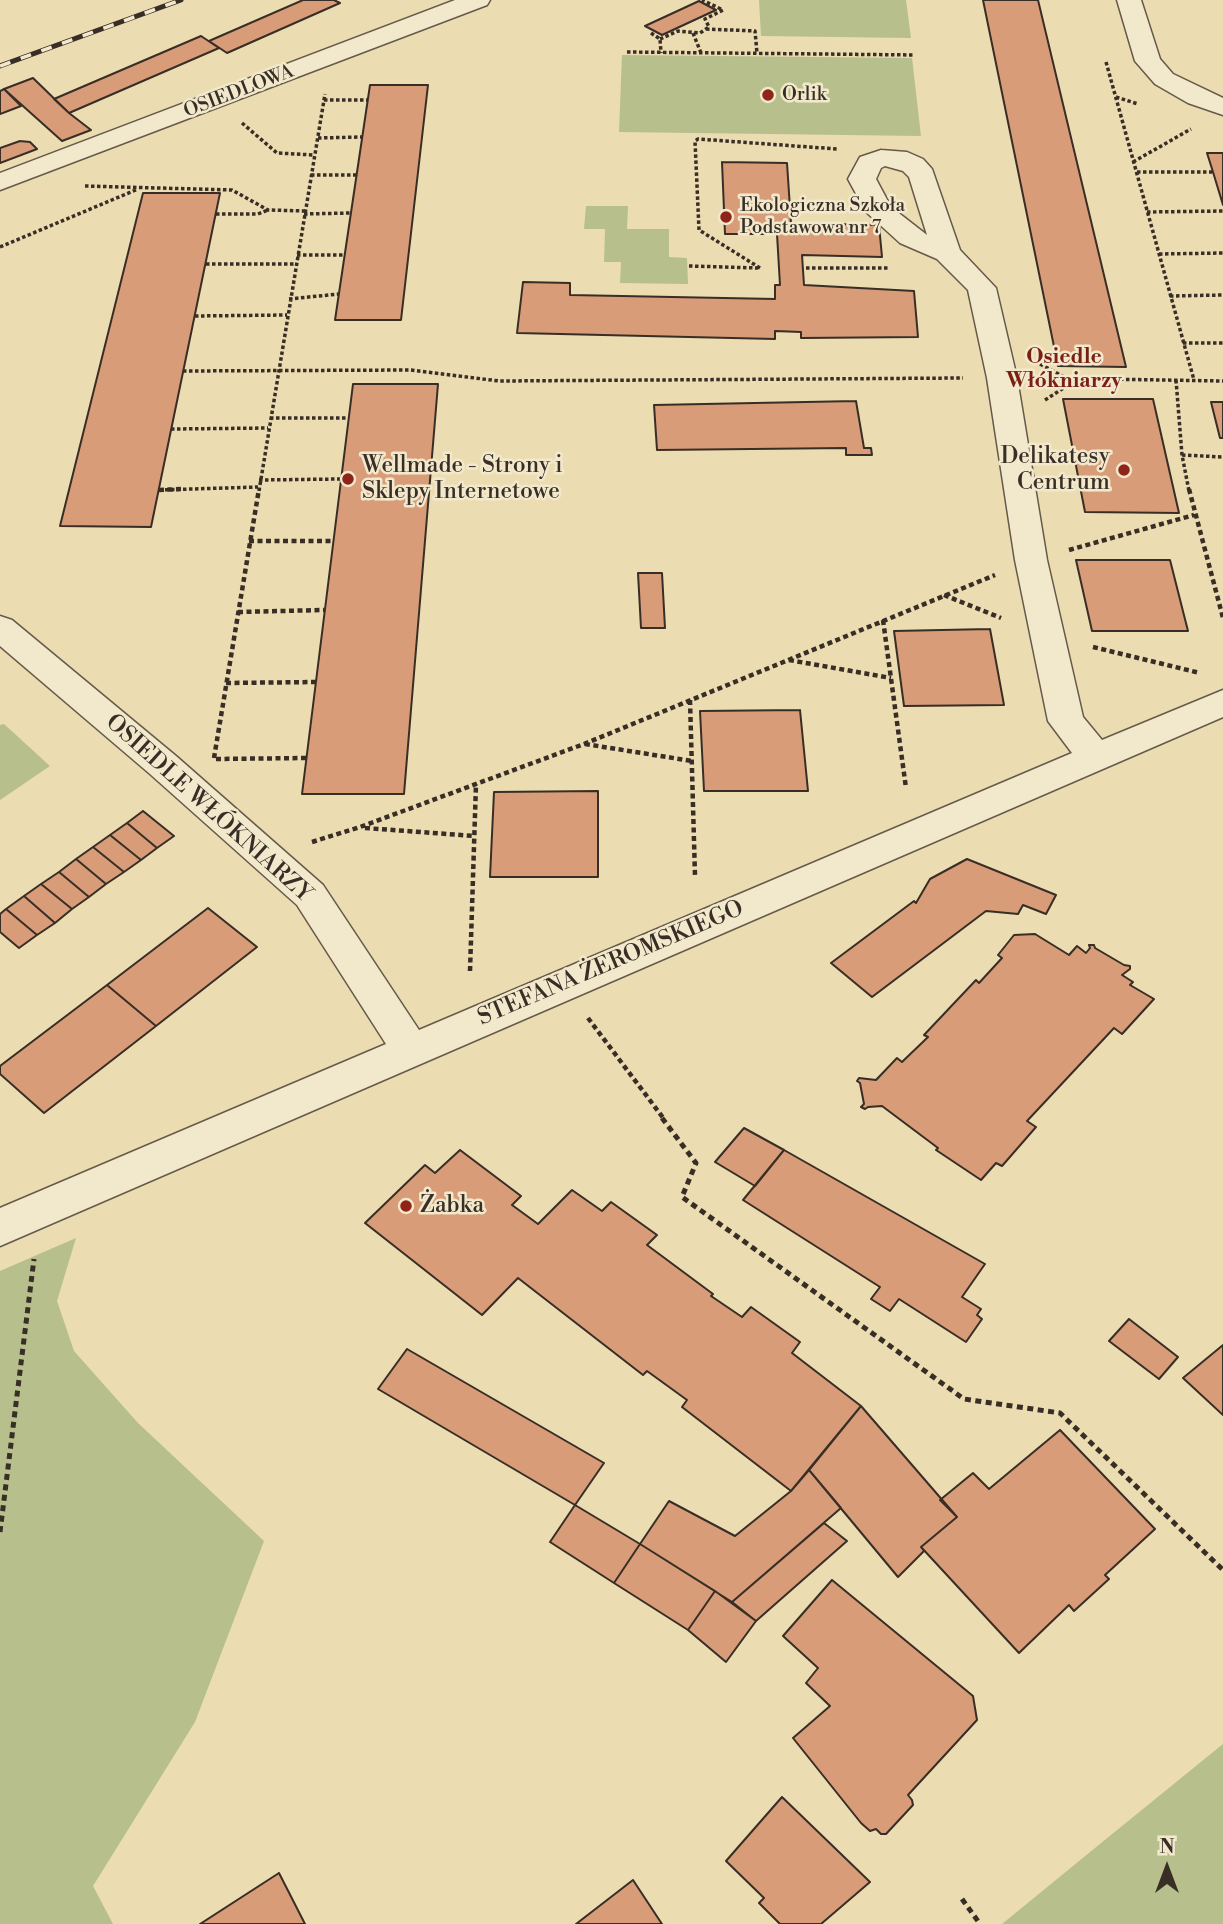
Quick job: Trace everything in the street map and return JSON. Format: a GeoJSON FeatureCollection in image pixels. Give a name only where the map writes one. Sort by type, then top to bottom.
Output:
{"type":"FeatureCollection","features":[{"type":"Feature","properties":{"kind":"street","name":"OSIEDLOWA"},"geometry":{"type":"LineString","coordinates":[[0,182],[478,0]]}},
{"type":"Feature","properties":{"kind":"street"},"geometry":{"type":"LineString","coordinates":[[1129,0],[1148,61],[1164,79],[1197,97],[1223,107]]}},
{"type":"Feature","properties":{"kind":"street"},"geometry":{"type":"LineString","coordinates":[[954,260],[922,175],[913,165],[897,158],[880,158],[870,163],[862,180],[880,212],[910,237],[954,260],[982,288],[1002,378],[1031,561],[1066,720],[1096,758]]}},
{"type":"Feature","properties":{"kind":"street","name":"OSIEDLE WŁÓKNIARZY"},"geometry":{"type":"LineString","coordinates":[[0,628],[163,765],[310,895],[411,1050]]}},
{"type":"Feature","properties":{"kind":"street","name":"STEFANA ŻEROMSKIEGO"},"geometry":{"type":"LineString","coordinates":[[0,1227],[1223,703]]}},
{"type":"Feature","properties":{"kind":"path"},"geometry":{"type":"LineString","coordinates":[[702,0],[723,10],[705,19],[709,27],[705,29]]}},
{"type":"Feature","properties":{"kind":"path"},"geometry":{"type":"LineString","coordinates":[[660,39],[678,31],[755,31],[757,53]]}},
{"type":"Feature","properties":{"kind":"path"},"geometry":{"type":"LineString","coordinates":[[651,33],[660,39]]}},
{"type":"Feature","properties":{"kind":"path"},"geometry":{"type":"LineString","coordinates":[[693,33],[701,52]]}},
{"type":"Feature","properties":{"kind":"path"},"geometry":{"type":"LineString","coordinates":[[660,39],[660,52]]}},
{"type":"Feature","properties":{"kind":"path"},"geometry":{"type":"LineString","coordinates":[[627,52],[915,55]]}},
{"type":"Feature","properties":{"kind":"path"},"geometry":{"type":"LineString","coordinates":[[1106,60],[1194,380]]}},
{"type":"Feature","properties":{"kind":"path"},"geometry":{"type":"LineString","coordinates":[[306,758],[214,759],[328,74],[318,62]]}},
{"type":"Feature","properties":{"kind":"path"},"geometry":{"type":"LineString","coordinates":[[324,100],[368,100]]}},
{"type":"Feature","properties":{"kind":"path"},"geometry":{"type":"LineString","coordinates":[[217,101],[277,153],[314,155]]}},
{"type":"Feature","properties":{"kind":"path"},"geometry":{"type":"LineString","coordinates":[[1133,162],[1198,126]]}},
{"type":"Feature","properties":{"kind":"path"},"geometry":{"type":"LineString","coordinates":[[317,138],[362,137]]}},
{"type":"Feature","properties":{"kind":"path"},"geometry":{"type":"LineString","coordinates":[[689,266],[760,268],[699,230],[695,141],[698,138],[845,150],[870,163]]}},
{"type":"Feature","properties":{"kind":"path"},"geometry":{"type":"LineString","coordinates":[[1136,172],[1213,172]]}},
{"type":"Feature","properties":{"kind":"path"},"geometry":{"type":"LineString","coordinates":[[311,175],[357,175]]}},
{"type":"Feature","properties":{"kind":"path"},"geometry":{"type":"LineString","coordinates":[[73,186],[232,190],[268,210],[351,214]]}},
{"type":"Feature","properties":{"kind":"path"},"geometry":{"type":"LineString","coordinates":[[0,247],[142,188]]}},
{"type":"Feature","properties":{"kind":"path"},"geometry":{"type":"LineString","coordinates":[[216,214],[258,214],[268,210]]}},
{"type":"Feature","properties":{"kind":"path"},"geometry":{"type":"LineString","coordinates":[[1147,212],[1223,211]]}},
{"type":"Feature","properties":{"kind":"path"},"geometry":{"type":"LineString","coordinates":[[1159,254],[1223,253]]}},
{"type":"Feature","properties":{"kind":"path"},"geometry":{"type":"LineString","coordinates":[[297,255],[345,255]]}},
{"type":"Feature","properties":{"kind":"path"},"geometry":{"type":"LineString","coordinates":[[806,268],[954,260]]}},
{"type":"Feature","properties":{"kind":"path"},"geometry":{"type":"LineString","coordinates":[[206,264],[295,264]]}},
{"type":"Feature","properties":{"kind":"path"},"geometry":{"type":"LineString","coordinates":[[289,299],[339,294]]}},
{"type":"Feature","properties":{"kind":"path"},"geometry":{"type":"LineString","coordinates":[[1170,296],[1223,295]]}},
{"type":"Feature","properties":{"kind":"path"},"geometry":{"type":"LineString","coordinates":[[195,316],[287,315]]}},
{"type":"Feature","properties":{"kind":"path"},"geometry":{"type":"LineString","coordinates":[[1183,343],[1223,343]]}},
{"type":"Feature","properties":{"kind":"path"},"geometry":{"type":"LineString","coordinates":[[183,371],[411,370],[499,381],[1002,378],[1223,381]]}},
{"type":"Feature","properties":{"kind":"path"},"geometry":{"type":"LineString","coordinates":[[1176,380],[1182,455],[1194,515],[1223,618]]}},
{"type":"Feature","properties":{"kind":"path"},"geometry":{"type":"LineString","coordinates":[[270,418],[348,418]]}},
{"type":"Feature","properties":{"kind":"path"},"geometry":{"type":"LineString","coordinates":[[171,429],[268,428]]}},
{"type":"Feature","properties":{"kind":"path"},"geometry":{"type":"LineString","coordinates":[[1182,455],[1223,457]]}},
{"type":"Feature","properties":{"kind":"path"},"geometry":{"type":"LineString","coordinates":[[259,480],[341,478]]}},
{"type":"Feature","properties":{"kind":"path"},"geometry":{"type":"LineString","coordinates":[[159,490],[258,487]]}},
{"type":"Feature","properties":{"kind":"path"},"geometry":{"type":"LineString","coordinates":[[303,845],[360,827],[584,744],[1031,561],[1194,515]]}},
{"type":"Feature","properties":{"kind":"path"},"geometry":{"type":"LineString","coordinates":[[249,541],[333,541]]}},
{"type":"Feature","properties":{"kind":"path"},"geometry":{"type":"LineString","coordinates":[[238,612],[324,610]]}},
{"type":"Feature","properties":{"kind":"path"},"geometry":{"type":"LineString","coordinates":[[883,620],[906,788]]}},
{"type":"Feature","properties":{"kind":"path"},"geometry":{"type":"LineString","coordinates":[[788,660],[891,678]]}},
{"type":"Feature","properties":{"kind":"path"},"geometry":{"type":"LineString","coordinates":[[226,683],[316,682]]}},
{"type":"Feature","properties":{"kind":"path"},"geometry":{"type":"LineString","coordinates":[[690,700],[695,876]]}},
{"type":"Feature","properties":{"kind":"path"},"geometry":{"type":"LineString","coordinates":[[584,744],[692,761]]}},
{"type":"Feature","properties":{"kind":"path"},"geometry":{"type":"LineString","coordinates":[[470,971],[476,784]]}},
{"type":"Feature","properties":{"kind":"path"},"geometry":{"type":"LineString","coordinates":[[360,827],[474,836]]}},
{"type":"Feature","properties":{"kind":"path"},"geometry":{"type":"LineString","coordinates":[[562,985],[696,1163],[682,1196],[964,1399],[1060,1412],[1223,1570]]}},
{"type":"Feature","properties":{"kind":"path"},"geometry":{"type":"LineString","coordinates":[[0,1532],[34,1257]]}},
{"type":"Feature","properties":{"kind":"path"},"geometry":{"type":"LineString","coordinates":[[962,1899],[980,1924]]}},
{"type":"Feature","properties":{"kind":"green space"},"geometry":{"type":"Polygon","coordinates":[[[759,0],[906,0],[911,38],[761,36],[759,0]]]}},
{"type":"Feature","properties":{"kind":"green space","name":"Orlik"},"geometry":{"type":"Polygon","coordinates":[[[622,55],[912,58],[921,136],[619,132],[622,55]]]}},
{"type":"Feature","properties":{"kind":"green space"},"geometry":{"type":"Polygon","coordinates":[[[586,206],[628,206],[627,229],[669,229],[669,257],[687,258],[688,284],[620,283],[621,262],[604,262],[605,229],[584,229],[586,206]]]}},
{"type":"Feature","properties":{"kind":"green space"},"geometry":{"type":"Polygon","coordinates":[[[4,724],[50,766],[0,800],[0,725],[4,724]]]}},
{"type":"Feature","properties":{"kind":"green space"},"geometry":{"type":"Polygon","coordinates":[[[76,1238],[57,1301],[74,1351],[138,1423],[264,1541],[195,1722],[93,1886],[113,1924],[0,1924],[0,1271],[76,1238]]]}},
{"type":"Feature","properties":{"kind":"green space"},"geometry":{"type":"Polygon","coordinates":[[[1223,1744],[1223,1924],[1002,1924],[1106,1839],[1223,1744]]]}},
{"type":"Feature","properties":{"kind":"building"},"geometry":{"type":"Polygon","coordinates":[[[303,0],[334,0],[340,3],[227,53],[209,41],[303,0]]]}},
{"type":"Feature","properties":{"kind":"building"},"geometry":{"type":"Polygon","coordinates":[[[983,0],[1038,0],[1126,367],[1058,366],[983,0]]]}},
{"type":"Feature","properties":{"kind":"building"},"geometry":{"type":"Polygon","coordinates":[[[699,1],[716,10],[662,35],[645,26],[699,1]]]}},
{"type":"Feature","properties":{"kind":"building"},"geometry":{"type":"Polygon","coordinates":[[[201,36],[219,48],[69,113],[54,99],[201,36]]]}},
{"type":"Feature","properties":{"kind":"building"},"geometry":{"type":"Polygon","coordinates":[[[33,78],[91,130],[62,141],[4,89],[33,78]]]}},
{"type":"Feature","properties":{"kind":"building"},"geometry":{"type":"Polygon","coordinates":[[[370,85],[428,85],[401,320],[335,320],[370,85]]]}},
{"type":"Feature","properties":{"kind":"building"},"geometry":{"type":"Polygon","coordinates":[[[4,89],[21,106],[0,114],[0,91],[4,89]]]}},
{"type":"Feature","properties":{"kind":"building"},"geometry":{"type":"Polygon","coordinates":[[[20,141],[30,142],[37,149],[0,163],[0,148],[20,141]]]}},
{"type":"Feature","properties":{"kind":"building"},"geometry":{"type":"Polygon","coordinates":[[[1207,153],[1223,153],[1223,205],[1213,172],[1207,153]]]}},
{"type":"Feature","properties":{"kind":"building"},"geometry":{"type":"Polygon","coordinates":[[[722,162],[787,163],[791,223],[879,225],[882,257],[802,255],[804,285],[914,291],[918,337],[801,338],[801,332],[775,331],[775,339],[517,333],[523,282],[570,283],[570,295],[775,299],[775,285],[780,285],[777,234],[725,234],[722,162]]]}},
{"type":"Feature","properties":{"kind":"building"},"geometry":{"type":"Polygon","coordinates":[[[143,193],[220,193],[151,527],[60,526],[143,193]]]}},
{"type":"Feature","properties":{"kind":"building"},"geometry":{"type":"Polygon","coordinates":[[[353,384],[438,384],[404,794],[302,794],[353,384]]]}},
{"type":"Feature","properties":{"kind":"building"},"geometry":{"type":"Polygon","coordinates":[[[1063,399],[1153,399],[1179,513],[1085,512],[1063,399]]]}},
{"type":"Feature","properties":{"kind":"building"},"geometry":{"type":"Polygon","coordinates":[[[856,401],[864,448],[871,448],[872,455],[846,455],[846,448],[657,450],[654,405],[856,401]]]}},
{"type":"Feature","properties":{"kind":"building"},"geometry":{"type":"Polygon","coordinates":[[[1211,402],[1223,402],[1223,438],[1220,438],[1211,402]]]}},
{"type":"Feature","properties":{"kind":"building"},"geometry":{"type":"Polygon","coordinates":[[[1076,560],[1170,560],[1188,631],[1092,631],[1076,560]]]}},
{"type":"Feature","properties":{"kind":"building"},"geometry":{"type":"Polygon","coordinates":[[[638,573],[662,573],[665,628],[641,628],[638,573]]]}},
{"type":"Feature","properties":{"kind":"building"},"geometry":{"type":"Polygon","coordinates":[[[990,629],[1004,705],[904,706],[894,631],[990,629]]]}},
{"type":"Feature","properties":{"kind":"building"},"geometry":{"type":"Polygon","coordinates":[[[800,710],[808,791],[704,791],[700,711],[800,710]]]}},
{"type":"Feature","properties":{"kind":"building"},"geometry":{"type":"Polygon","coordinates":[[[598,791],[598,877],[490,877],[494,792],[598,791]]]}},
{"type":"Feature","properties":{"kind":"building"},"geometry":{"type":"Polygon","coordinates":[[[143,811],[174,836],[157,848],[127,823],[143,811]]]}},
{"type":"Feature","properties":{"kind":"building"},"geometry":{"type":"Polygon","coordinates":[[[127,823],[157,848],[141,860],[110,835],[127,823]]]}},
{"type":"Feature","properties":{"kind":"building"},"geometry":{"type":"Polygon","coordinates":[[[110,835],[141,860],[124,872],[93,847],[110,835]]]}},
{"type":"Feature","properties":{"kind":"building"},"geometry":{"type":"Polygon","coordinates":[[[93,847],[124,872],[106,884],[76,859],[93,847]]]}},
{"type":"Feature","properties":{"kind":"building"},"geometry":{"type":"Polygon","coordinates":[[[76,859],[106,884],[89,897],[59,872],[76,859]]]}},
{"type":"Feature","properties":{"kind":"building"},"geometry":{"type":"Polygon","coordinates":[[[967,859],[1056,895],[1046,914],[1023,905],[1018,914],[986,911],[872,997],[831,963],[914,901],[916,903],[930,879],[967,859]]]}},
{"type":"Feature","properties":{"kind":"building"},"geometry":{"type":"Polygon","coordinates":[[[59,872],[89,897],[72,909],[41,884],[59,872]]]}},
{"type":"Feature","properties":{"kind":"building"},"geometry":{"type":"Polygon","coordinates":[[[41,884],[72,909],[55,923],[24,896],[41,884]]]}},
{"type":"Feature","properties":{"kind":"building"},"geometry":{"type":"Polygon","coordinates":[[[24,896],[55,923],[37,935],[6,909],[24,896]]]}},
{"type":"Feature","properties":{"kind":"building"},"geometry":{"type":"Polygon","coordinates":[[[208,908],[257,947],[156,1026],[107,985],[208,908]]]}},
{"type":"Feature","properties":{"kind":"building"},"geometry":{"type":"Polygon","coordinates":[[[6,909],[37,935],[19,948],[0,932],[0,914],[6,909]]]}},
{"type":"Feature","properties":{"kind":"building"},"geometry":{"type":"Polygon","coordinates":[[[1035,934],[1069,955],[1077,946],[1086,953],[1089,945],[1094,945],[1124,965],[1130,966],[1122,975],[1133,982],[1130,985],[1154,999],[1122,1034],[1114,1028],[1027,1121],[1036,1127],[1002,1166],[996,1163],[981,1180],[936,1150],[938,1148],[882,1106],[865,1109],[861,1107],[864,1104],[860,1083],[857,1081],[859,1078],[876,1080],[897,1058],[902,1062],[928,1037],[924,1035],[976,980],[979,983],[1002,958],[998,955],[1014,935],[1035,934]]]}},
{"type":"Feature","properties":{"kind":"building"},"geometry":{"type":"Polygon","coordinates":[[[107,985],[156,1026],[44,1113],[0,1074],[0,1066],[107,985]]]}},
{"type":"Feature","properties":{"kind":"building"},"geometry":{"type":"Polygon","coordinates":[[[744,1128],[784,1150],[755,1186],[715,1162],[744,1128]]]}},
{"type":"Feature","properties":{"kind":"building"},"geometry":{"type":"Polygon","coordinates":[[[460,1150],[521,1196],[512,1205],[538,1224],[572,1190],[602,1211],[611,1202],[657,1235],[647,1245],[713,1294],[711,1296],[742,1317],[751,1307],[800,1342],[792,1353],[861,1406],[791,1491],[682,1407],[687,1400],[647,1371],[643,1375],[518,1278],[482,1315],[365,1223],[425,1165],[435,1173],[460,1150]]]}},
{"type":"Feature","properties":{"kind":"building"},"geometry":{"type":"Polygon","coordinates":[[[784,1150],[985,1264],[962,1297],[981,1309],[977,1315],[982,1319],[966,1342],[899,1299],[890,1311],[871,1299],[880,1287],[743,1200],[784,1150]]]}},
{"type":"Feature","properties":{"kind":"building"},"geometry":{"type":"Polygon","coordinates":[[[1129,1319],[1178,1357],[1159,1379],[1109,1341],[1129,1319]]]}},
{"type":"Feature","properties":{"kind":"building"},"geometry":{"type":"Polygon","coordinates":[[[1223,1345],[1223,1415],[1183,1378],[1223,1345]]]}},
{"type":"Feature","properties":{"kind":"building"},"geometry":{"type":"Polygon","coordinates":[[[407,1349],[604,1463],[575,1505],[378,1389],[407,1349]]]}},
{"type":"Feature","properties":{"kind":"building"},"geometry":{"type":"Polygon","coordinates":[[[861,1406],[957,1517],[921,1547],[924,1551],[898,1577],[809,1470],[861,1406]]]}},
{"type":"Feature","properties":{"kind":"building"},"geometry":{"type":"Polygon","coordinates":[[[1060,1430],[1155,1529],[1105,1575],[1109,1579],[1074,1611],[1069,1605],[1019,1653],[921,1547],[957,1517],[940,1500],[973,1473],[989,1489],[1060,1430]]]}},
{"type":"Feature","properties":{"kind":"building"},"geometry":{"type":"Polygon","coordinates":[[[809,1470],[841,1508],[732,1602],[640,1544],[669,1501],[735,1536],[791,1491],[809,1470]]]}},
{"type":"Feature","properties":{"kind":"building"},"geometry":{"type":"Polygon","coordinates":[[[575,1505],[640,1544],[614,1583],[550,1542],[575,1505]]]}},
{"type":"Feature","properties":{"kind":"building"},"geometry":{"type":"Polygon","coordinates":[[[824,1523],[847,1541],[756,1621],[732,1602],[824,1523]]]}},
{"type":"Feature","properties":{"kind":"building"},"geometry":{"type":"Polygon","coordinates":[[[640,1544],[715,1591],[688,1630],[614,1583],[640,1544]]]}},
{"type":"Feature","properties":{"kind":"building"},"geometry":{"type":"Polygon","coordinates":[[[832,1580],[973,1696],[977,1720],[908,1795],[913,1805],[886,1834],[881,1834],[876,1829],[870,1831],[861,1823],[793,1738],[830,1706],[806,1683],[818,1668],[783,1636],[832,1580]]]}},
{"type":"Feature","properties":{"kind":"building"},"geometry":{"type":"Polygon","coordinates":[[[715,1591],[756,1621],[726,1662],[688,1630],[715,1591]]]}},
{"type":"Feature","properties":{"kind":"building"},"geometry":{"type":"Polygon","coordinates":[[[782,1797],[870,1882],[821,1924],[780,1924],[759,1903],[764,1898],[726,1861],[782,1797]]]}},
{"type":"Feature","properties":{"kind":"building"},"geometry":{"type":"Polygon","coordinates":[[[279,1873],[305,1924],[200,1924],[279,1873]]]}},
{"type":"Feature","properties":{"kind":"building"},"geometry":{"type":"Polygon","coordinates":[[[633,1880],[662,1924],[576,1924],[633,1880]]]}},
{"type":"Feature","properties":{"kind":"railway"},"geometry":{"type":"LineString","coordinates":[[0,66],[181,0]]}},
{"type":"Feature","properties":{"kind":"place","name":"Orlik"},"geometry":{"type":"Point","coordinates":[768,95]}},
{"type":"Feature","properties":{"kind":"place","name":"Ekologiczna Szkoła Podstawowa nr 7"},"geometry":{"type":"Point","coordinates":[726,217]}},
{"type":"Feature","properties":{"kind":"place","name":"Delikatesy Centrum"},"geometry":{"type":"Point","coordinates":[1124,470]}},
{"type":"Feature","properties":{"kind":"place","name":"Wellmade - Strony i Sklepy Internetowe"},"geometry":{"type":"Point","coordinates":[348,479]}},
{"type":"Feature","properties":{"kind":"place","name":"Żabka"},"geometry":{"type":"Point","coordinates":[406,1206]}},
{"type":"Feature","properties":{"kind":"district","name":"Osiedle Włókniarzy"},"geometry":{"type":"Point","coordinates":[1064,370]}}]}
